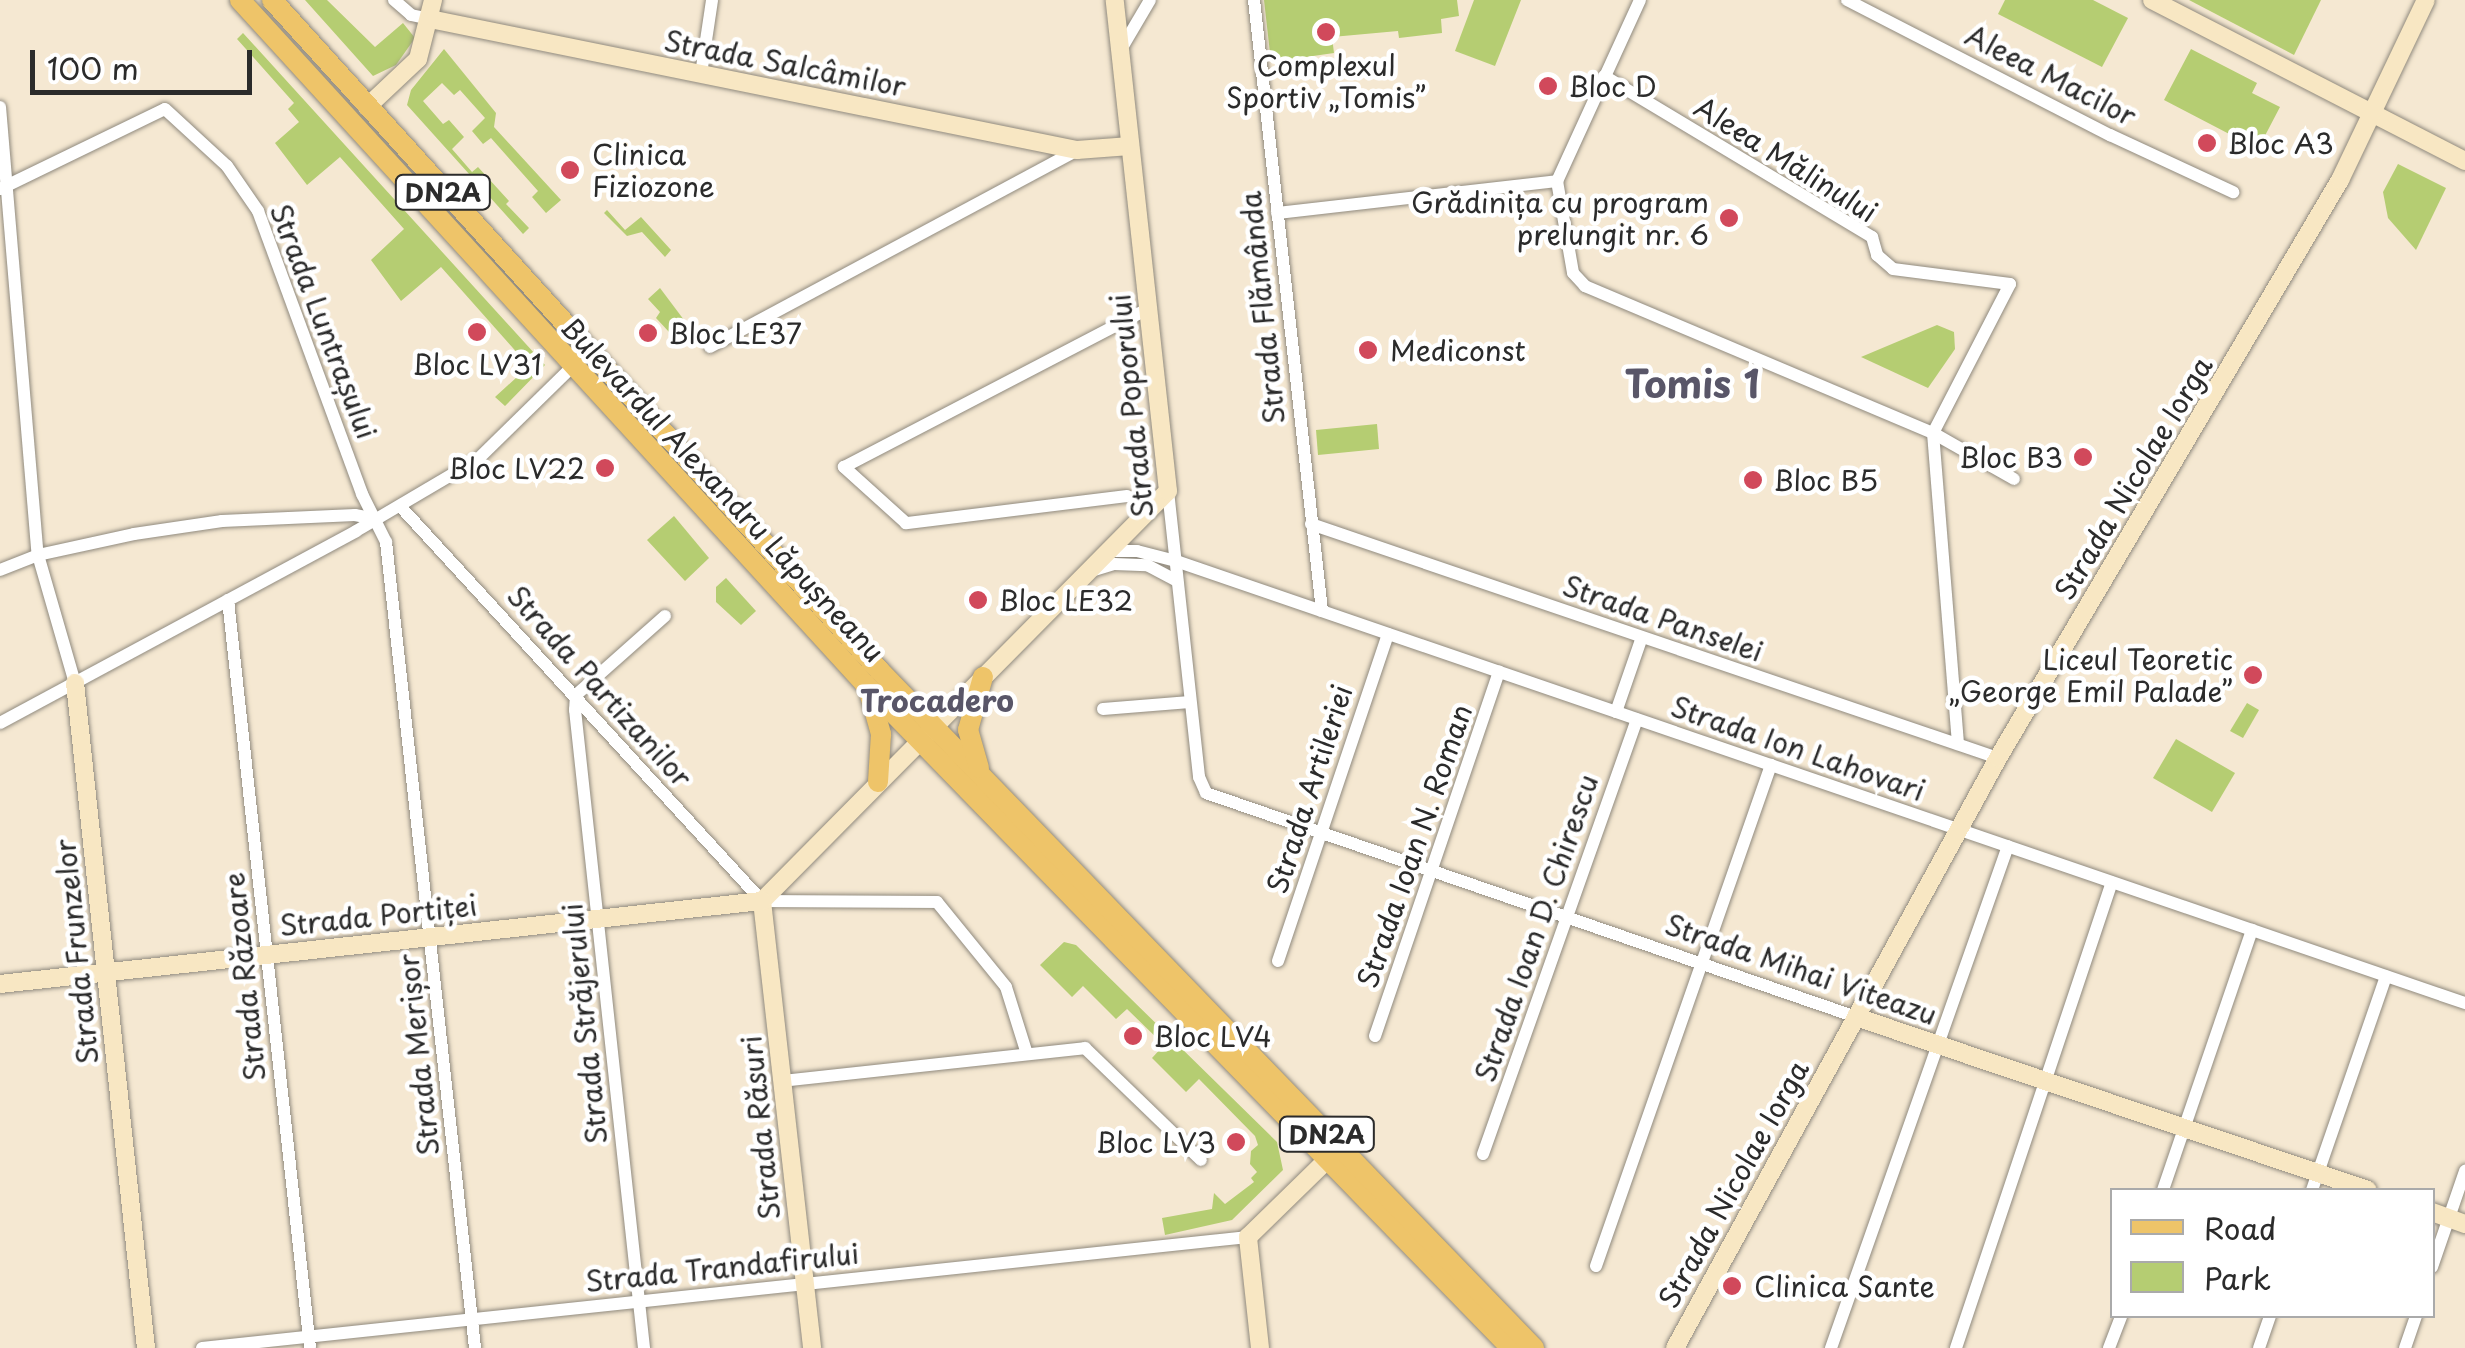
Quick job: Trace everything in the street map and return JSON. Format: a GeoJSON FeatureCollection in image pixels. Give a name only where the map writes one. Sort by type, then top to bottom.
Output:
{"type":"FeatureCollection","features":[{"type":"Feature","properties":{"kind":"main road","name":"Bulevardul Alexandru Lăpușneanu"},"geometry":{"type":"LineString","coordinates":[[240,0],[865,684],[984,779],[1534,1348]]}},
{"type":"Feature","properties":{"kind":"main road","name":"Bulevardul Alexandru Lăpușneanu"},"geometry":{"type":"LineString","coordinates":[[272,0],[755,536],[927,734],[1110,932],[1511,1348]]}},
{"type":"Feature","properties":{"kind":"main road"},"geometry":{"type":"LineString","coordinates":[[983,677],[968,730],[984,779]]}},
{"type":"Feature","properties":{"kind":"main road"},"geometry":{"type":"LineString","coordinates":[[865,684],[882,734],[878,782]]}},
{"type":"Feature","properties":{"kind":"street"},"geometry":{"type":"LineString","coordinates":[[394,0],[410,15],[430,19]]}},
{"type":"Feature","properties":{"kind":"street"},"geometry":{"type":"LineString","coordinates":[[368,107],[418,59],[433,0]]}},
{"type":"Feature","properties":{"kind":"street"},"geometry":{"type":"LineString","coordinates":[[701,74],[712,0]]}},
{"type":"Feature","properties":{"kind":"street","name":"Strada Poporului"},"geometry":{"type":"LineString","coordinates":[[1114,0],[1199,777],[1206,792],[1216,799]]}},
{"type":"Feature","properties":{"kind":"street"},"geometry":{"type":"LineString","coordinates":[[1120,50],[1150,0]]}},
{"type":"Feature","properties":{"kind":"street","name":"Strada Flămânda"},"geometry":{"type":"LineString","coordinates":[[1254,0],[1322,611]]}},
{"type":"Feature","properties":{"kind":"street"},"geometry":{"type":"LineString","coordinates":[[1640,0],[1557,181],[1573,273],[1584,286],[1934,433],[2014,479]]}},
{"type":"Feature","properties":{"kind":"street","name":"Aleea Macilor"},"geometry":{"type":"LineString","coordinates":[[1846,0],[2110,135],[2233,192]]}},
{"type":"Feature","properties":{"kind":"street"},"geometry":{"type":"LineString","coordinates":[[2152,0],[2465,161]]}},
{"type":"Feature","properties":{"kind":"street","name":"Strada Nicolae Iorga"},"geometry":{"type":"LineString","coordinates":[[1675,1348],[1998,758],[2340,180],[2426,0]]}},
{"type":"Feature","properties":{"kind":"street","name":"Strada Salcâmilor"},"geometry":{"type":"LineString","coordinates":[[430,19],[1077,150],[1130,146]]}},
{"type":"Feature","properties":{"kind":"street","name":"Aleea Mălinului"},"geometry":{"type":"LineString","coordinates":[[1604,76],[1872,237],[1877,254],[1893,269],[2010,284],[1934,433]]}},
{"type":"Feature","properties":{"kind":"street","name":"Strada Frunzelor"},"geometry":{"type":"LineString","coordinates":[[0,107],[3,188],[38,555],[75,683],[146,1348]]}},
{"type":"Feature","properties":{"kind":"street","name":"Strada Luntrașului"},"geometry":{"type":"LineString","coordinates":[[3,188],[165,109],[227,166],[258,212],[362,494],[376,519]]}},
{"type":"Feature","properties":{"kind":"street"},"geometry":{"type":"LineString","coordinates":[[710,347],[1077,150]]}},
{"type":"Feature","properties":{"kind":"street"},"geometry":{"type":"LineString","coordinates":[[1277,213],[1557,181]]}},
{"type":"Feature","properties":{"kind":"street"},"geometry":{"type":"LineString","coordinates":[[1127,496],[906,523],[844,468],[1148,309]]}},
{"type":"Feature","properties":{"kind":"street"},"geometry":{"type":"LineString","coordinates":[[0,723],[478,460],[573,366]]}},
{"type":"Feature","properties":{"kind":"street"},"geometry":{"type":"LineString","coordinates":[[1934,433],[1958,744]]}},
{"type":"Feature","properties":{"kind":"street"},"geometry":{"type":"LineString","coordinates":[[762,901],[1112,552],[1168,491]]}},
{"type":"Feature","properties":{"kind":"street","name":"Strada Partizanilor"},"geometry":{"type":"LineString","coordinates":[[400,506],[762,901]]}},
{"type":"Feature","properties":{"kind":"street"},"geometry":{"type":"LineString","coordinates":[[0,570],[38,555],[134,534],[222,521],[354,515],[376,519]]}},
{"type":"Feature","properties":{"kind":"street","name":"Strada Merișor"},"geometry":{"type":"LineString","coordinates":[[376,519],[386,542],[476,1348]]}},
{"type":"Feature","properties":{"kind":"street","name":"Strada Panselei"},"geometry":{"type":"LineString","coordinates":[[1311,524],[1998,758]]}},
{"type":"Feature","properties":{"kind":"street","name":"Strada Ion Lahovari"},"geometry":{"type":"LineString","coordinates":[[1112,552],[1137,551],[1176,561],[2465,1004]]}},
{"type":"Feature","properties":{"kind":"street"},"geometry":{"type":"LineString","coordinates":[[1091,571],[1114,564],[1148,565],[1177,581]]}},
{"type":"Feature","properties":{"kind":"street","name":"Strada Răzoare"},"geometry":{"type":"LineString","coordinates":[[228,600],[309,1342]]}},
{"type":"Feature","properties":{"kind":"street"},"geometry":{"type":"LineString","coordinates":[[576,695],[665,616]]}},
{"type":"Feature","properties":{"kind":"street","name":"Strada Artileriei"},"geometry":{"type":"LineString","coordinates":[[1278,961],[1388,634]]}},
{"type":"Feature","properties":{"kind":"street"},"geometry":{"type":"LineString","coordinates":[[1616,712],[1642,637]]}},
{"type":"Feature","properties":{"kind":"street","name":"Strada Ioan N. Roman"},"geometry":{"type":"LineString","coordinates":[[1375,1036],[1499,672]]}},
{"type":"Feature","properties":{"kind":"street","name":"Strada Străjerului"},"geometry":{"type":"LineString","coordinates":[[576,695],[644,1348]]}},
{"type":"Feature","properties":{"kind":"street"},"geometry":{"type":"LineString","coordinates":[[1102,709],[1190,702]]}},
{"type":"Feature","properties":{"kind":"street","name":"Strada Ioan D. Chirescu"},"geometry":{"type":"LineString","coordinates":[[1483,1154],[1636,719]]}},
{"type":"Feature","properties":{"kind":"street"},"geometry":{"type":"LineString","coordinates":[[1596,1266],[1771,765]]}},
{"type":"Feature","properties":{"kind":"street","name":"Strada Mihai Viteazu"},"geometry":{"type":"LineString","coordinates":[[1216,799],[2184,1128],[2315,1182],[2355,1188]]}},
{"type":"Feature","properties":{"kind":"street"},"geometry":{"type":"LineString","coordinates":[[1831,1348],[2008,846]]}},
{"type":"Feature","properties":{"kind":"street"},"geometry":{"type":"LineString","coordinates":[[1956,1348],[2112,882]]}},
{"type":"Feature","properties":{"kind":"street"},"geometry":{"type":"LineString","coordinates":[[762,901],[937,902],[1006,986],[1027,1054]]}},
{"type":"Feature","properties":{"kind":"street","name":"Strada Portiței"},"geometry":{"type":"LineString","coordinates":[[0,984],[762,901]]}},
{"type":"Feature","properties":{"kind":"street","name":"Strada Răsuri"},"geometry":{"type":"LineString","coordinates":[[762,901],[812,1348]]}},
{"type":"Feature","properties":{"kind":"street"},"geometry":{"type":"LineString","coordinates":[[2164,1188],[2252,930]]}},
{"type":"Feature","properties":{"kind":"street"},"geometry":{"type":"LineString","coordinates":[[2315,1182],[2386,976]]}},
{"type":"Feature","properties":{"kind":"street"},"geometry":{"type":"LineString","coordinates":[[782,1080],[1086,1048],[1201,1160]]}},
{"type":"Feature","properties":{"kind":"street"},"geometry":{"type":"LineString","coordinates":[[1260,1348],[1248,1238],[1328,1159]]}},
{"type":"Feature","properties":{"kind":"street"},"geometry":{"type":"LineString","coordinates":[[2435,1258],[2465,1171]]}},
{"type":"Feature","properties":{"kind":"street","name":"Strada Trandafirului"},"geometry":{"type":"LineString","coordinates":[[202,1348],[309,1342],[472,1319],[1248,1238]]}},
{"type":"Feature","properties":{"kind":"street"},"geometry":{"type":"LineString","coordinates":[[2110,1348],[2119,1318]]}},
{"type":"Feature","properties":{"kind":"street"},"geometry":{"type":"LineString","coordinates":[[2259,1348],[2269,1318]]}},
{"type":"Feature","properties":{"kind":"street"},"geometry":{"type":"LineString","coordinates":[[2405,1348],[2415,1318]]}},
{"type":"Feature","properties":{"kind":"green space"},"geometry":{"type":"Polygon","coordinates":[[[305,0],[327,0],[375,47],[403,23],[415,38],[396,65],[373,76],[305,0]]]}},
{"type":"Feature","properties":{"kind":"green space","name":"Complexul Sportiv „Tomis”"},"geometry":{"type":"Polygon","coordinates":[[[1264,0],[1457,0],[1459,16],[1441,19],[1442,33],[1399,38],[1398,31],[1332,37],[1334,53],[1271,62],[1264,0]]]}},
{"type":"Feature","properties":{"kind":"green space"},"geometry":{"type":"Polygon","coordinates":[[[1474,0],[1521,0],[1495,66],[1455,51],[1474,0]]]}},
{"type":"Feature","properties":{"kind":"green space"},"geometry":{"type":"Polygon","coordinates":[[[2005,0],[2093,0],[2128,18],[2102,67],[1998,14],[2005,0]]]}},
{"type":"Feature","properties":{"kind":"green space"},"geometry":{"type":"Polygon","coordinates":[[[2189,0],[2321,0],[2294,55],[2189,0]]]}},
{"type":"Feature","properties":{"kind":"green space"},"geometry":{"type":"Polygon","coordinates":[[[243,33],[545,365],[505,406],[495,397],[529,366],[441,267],[401,301],[371,260],[404,229],[340,157],[307,185],[275,143],[299,122],[288,109],[294,103],[237,39],[243,33]]]}},
{"type":"Feature","properties":{"kind":"green space"},"geometry":{"type":"Polygon","coordinates":[[[444,49],[496,113],[494,127],[561,200],[546,213],[532,197],[538,191],[491,138],[483,144],[472,131],[485,118],[460,90],[454,95],[442,83],[423,101],[443,124],[449,120],[464,137],[452,149],[472,172],[478,167],[509,201],[506,204],[529,228],[523,234],[407,105],[411,90],[444,49]]]}},
{"type":"Feature","properties":{"kind":"green space"},"geometry":{"type":"Polygon","coordinates":[[[2191,49],[2257,83],[2252,93],[2280,107],[2258,149],[2164,100],[2191,49]]]}},
{"type":"Feature","properties":{"kind":"green space"},"geometry":{"type":"Polygon","coordinates":[[[2398,164],[2446,188],[2416,250],[2388,218],[2383,192],[2398,164]]]}},
{"type":"Feature","properties":{"kind":"green space"},"geometry":{"type":"Polygon","coordinates":[[[607,210],[625,230],[641,217],[671,250],[665,257],[642,232],[627,236],[604,213],[607,210]]]}},
{"type":"Feature","properties":{"kind":"green space"},"geometry":{"type":"Polygon","coordinates":[[[660,288],[696,336],[683,347],[656,318],[660,312],[648,299],[660,288]]]}},
{"type":"Feature","properties":{"kind":"green space"},"geometry":{"type":"Polygon","coordinates":[[[1937,325],[1954,332],[1955,349],[1928,388],[1861,357],[1937,325]]]}},
{"type":"Feature","properties":{"kind":"green space"},"geometry":{"type":"Polygon","coordinates":[[[1377,424],[1379,449],[1318,455],[1316,430],[1377,424]]]}},
{"type":"Feature","properties":{"kind":"green space"},"geometry":{"type":"Polygon","coordinates":[[[674,516],[709,558],[685,581],[647,540],[674,516]]]}},
{"type":"Feature","properties":{"kind":"green space"},"geometry":{"type":"Polygon","coordinates":[[[726,578],[756,611],[741,625],[716,602],[716,587],[726,578]]]}},
{"type":"Feature","properties":{"kind":"green space"},"geometry":{"type":"Polygon","coordinates":[[[2247,703],[2259,710],[2243,738],[2230,731],[2247,703]]]}},
{"type":"Feature","properties":{"kind":"green space"},"geometry":{"type":"Polygon","coordinates":[[[2176,739],[2235,773],[2212,812],[2153,778],[2176,739]]]}},
{"type":"Feature","properties":{"kind":"green space"},"geometry":{"type":"Polygon","coordinates":[[[1064,942],[1076,945],[1277,1142],[1283,1170],[1232,1220],[1165,1235],[1162,1218],[1212,1209],[1214,1193],[1225,1204],[1254,1182],[1251,1178],[1257,1172],[1250,1164],[1251,1151],[1258,1145],[1255,1136],[1199,1079],[1186,1092],[1152,1058],[1164,1045],[1127,1009],[1116,1019],[1083,986],[1072,997],[1040,965],[1064,942]]]}},
{"type":"Feature","properties":{"kind":"place","name":"Complexul Sportiv „Tomis”"},"geometry":{"type":"Point","coordinates":[1326,32]}},
{"type":"Feature","properties":{"kind":"place","name":"Bloc D"},"geometry":{"type":"Point","coordinates":[1548,86]}},
{"type":"Feature","properties":{"kind":"place","name":"Bloc A3"},"geometry":{"type":"Point","coordinates":[2207,143]}},
{"type":"Feature","properties":{"kind":"place","name":"Clinica Fiziozone"},"geometry":{"type":"Point","coordinates":[570,170]}},
{"type":"Feature","properties":{"kind":"place","name":"Grădinița cu program prelungit nr. 6"},"geometry":{"type":"Point","coordinates":[1729,218]}},
{"type":"Feature","properties":{"kind":"place","name":"Bloc LV31"},"geometry":{"type":"Point","coordinates":[477,332]}},
{"type":"Feature","properties":{"kind":"place","name":"Bloc LE37"},"geometry":{"type":"Point","coordinates":[648,333]}},
{"type":"Feature","properties":{"kind":"place","name":"Mediconst"},"geometry":{"type":"Point","coordinates":[1368,350]}},
{"type":"Feature","properties":{"kind":"place","name":"Bloc B3"},"geometry":{"type":"Point","coordinates":[2083,457]}},
{"type":"Feature","properties":{"kind":"place","name":"Bloc LV22"},"geometry":{"type":"Point","coordinates":[605,468]}},
{"type":"Feature","properties":{"kind":"place","name":"Bloc B5"},"geometry":{"type":"Point","coordinates":[1753,480]}},
{"type":"Feature","properties":{"kind":"place","name":"Bloc LE32"},"geometry":{"type":"Point","coordinates":[978,600]}},
{"type":"Feature","properties":{"kind":"place","name":"Liceul Teoretic „George Emil Palade”"},"geometry":{"type":"Point","coordinates":[2253,675]}},
{"type":"Feature","properties":{"kind":"place","name":"Bloc LV4"},"geometry":{"type":"Point","coordinates":[1133,1036]}},
{"type":"Feature","properties":{"kind":"place","name":"Bloc LV3"},"geometry":{"type":"Point","coordinates":[1236,1142]}},
{"type":"Feature","properties":{"kind":"place","name":"Clinica Sante"},"geometry":{"type":"Point","coordinates":[1732,1286]}},
{"type":"Feature","properties":{"kind":"district","name":"Tomis 1"},"geometry":{"type":"Point","coordinates":[1692,383]}},
{"type":"Feature","properties":{"kind":"district","name":"Trocadero"},"geometry":{"type":"Point","coordinates":[937,700]}}]}
